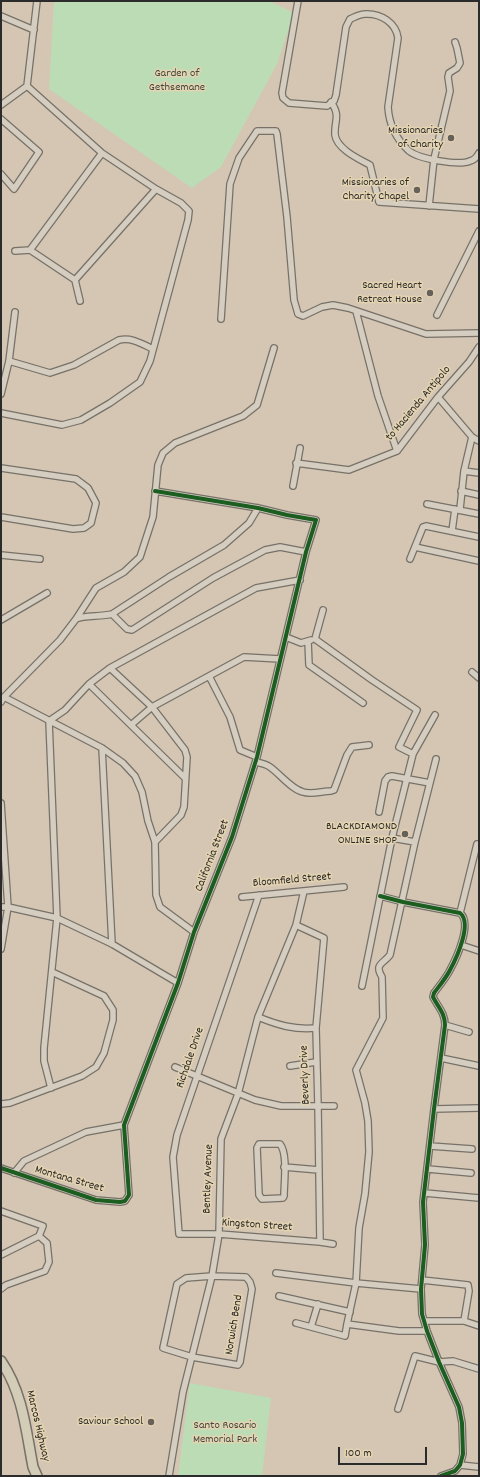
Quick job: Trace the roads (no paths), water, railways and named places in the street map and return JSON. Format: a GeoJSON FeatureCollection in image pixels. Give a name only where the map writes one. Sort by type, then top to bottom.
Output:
{"type":"FeatureCollection","features":[{"type":"Feature","properties":{"kind":"main road","name":"Marcos Highway"},"geometry":{"type":"LineString","coordinates":[[1,1362],[14,1384],[21,1405],[33,1467],[37,1476]]}},
{"type":"Feature","properties":{"kind":"street"},"geometry":{"type":"LineString","coordinates":[[1,105],[27,86],[37,1]]}},
{"type":"Feature","properties":{"kind":"street"},"geometry":{"type":"LineString","coordinates":[[298,1],[282,93],[283,98],[289,103],[327,106],[332,102],[336,96],[346,27],[350,19],[366,14],[380,16],[393,26],[397,32],[398,38],[388,107],[389,118],[393,130],[410,151],[418,156],[465,163],[475,158],[479,153]]}},
{"type":"Feature","properties":{"kind":"street"},"geometry":{"type":"LineString","coordinates":[[1,16],[34,30]]}},
{"type":"Feature","properties":{"kind":"street"},"geometry":{"type":"LineString","coordinates":[[429,206],[434,159],[450,91],[448,75],[457,68],[460,63],[457,48],[454,42]]}},
{"type":"Feature","properties":{"kind":"street"},"geometry":{"type":"LineString","coordinates":[[1,413],[62,425],[81,420],[110,403],[140,382],[150,361],[188,220],[189,211],[181,203],[156,189],[102,153],[27,86]]}},
{"type":"Feature","properties":{"kind":"street"},"geometry":{"type":"LineString","coordinates":[[332,102],[336,110],[335,137],[345,151],[370,165],[379,202],[479,209]]}},
{"type":"Feature","properties":{"kind":"street"},"geometry":{"type":"LineString","coordinates":[[1,119],[39,152],[14,189],[1,174]]}},
{"type":"Feature","properties":{"kind":"street"},"geometry":{"type":"LineString","coordinates":[[221,319],[230,184],[239,158],[257,131],[273,130],[276,131],[277,134],[287,217],[294,300],[299,316],[303,316],[322,307],[333,305],[426,334],[479,333]]}},
{"type":"Feature","properties":{"kind":"street"},"geometry":{"type":"LineString","coordinates":[[30,250],[102,153]]}},
{"type":"Feature","properties":{"kind":"street"},"geometry":{"type":"LineString","coordinates":[[75,280],[156,189]]}},
{"type":"Feature","properties":{"kind":"street"},"geometry":{"type":"LineString","coordinates":[[437,315],[479,231]]}},
{"type":"Feature","properties":{"kind":"street"},"geometry":{"type":"LineString","coordinates":[[14,250],[30,250],[75,280],[80,301]]}},
{"type":"Feature","properties":{"kind":"street"},"geometry":{"type":"LineString","coordinates":[[356,311],[378,396],[397,451]]}},
{"type":"Feature","properties":{"kind":"street"},"geometry":{"type":"LineString","coordinates":[[1,394],[9,360],[15,312]]}},
{"type":"Feature","properties":{"kind":"street"},"geometry":{"type":"LineString","coordinates":[[9,360],[50,373],[74,365],[124,338],[133,340],[153,349]]}},
{"type":"Feature","properties":{"kind":"street","name":"to Hacienda Antipolo"},"geometry":{"type":"LineString","coordinates":[[296,462],[349,470],[397,451],[438,397],[469,362],[479,347]]}},
{"type":"Feature","properties":{"kind":"street"},"geometry":{"type":"LineString","coordinates":[[194,932],[160,907],[156,895],[155,842],[148,820],[142,792],[135,776],[123,763],[102,748],[49,720],[2,699],[60,640],[76,619],[96,588],[124,572],[140,557],[153,517],[158,465],[163,453],[175,443],[243,416],[257,405],[274,348]]}},
{"type":"Feature","properties":{"kind":"street"},"geometry":{"type":"LineString","coordinates":[[438,397],[472,437],[479,441]]}},
{"type":"Feature","properties":{"kind":"street"},"geometry":{"type":"LineString","coordinates":[[452,531],[458,509],[464,471],[472,437]]}},
{"type":"Feature","properties":{"kind":"street"},"geometry":{"type":"LineString","coordinates":[[293,486],[296,462],[300,448]]}},
{"type":"Feature","properties":{"kind":"street"},"geometry":{"type":"LineString","coordinates":[[1,468],[76,479],[88,488],[96,503],[91,524],[84,528],[73,529],[1,518]]}},
{"type":"Feature","properties":{"kind":"street"},"geometry":{"type":"LineString","coordinates":[[464,471],[479,473]]}},
{"type":"Feature","properties":{"kind":"street"},"geometry":{"type":"LineString","coordinates":[[76,619],[79,617],[112,614],[169,577],[224,545],[249,523],[258,508],[155,491]]}},
{"type":"Feature","properties":{"kind":"street"},"geometry":{"type":"LineString","coordinates":[[461,491],[479,495]]}},
{"type":"Feature","properties":{"kind":"street"},"geometry":{"type":"LineString","coordinates":[[427,504],[479,514]]}},
{"type":"Feature","properties":{"kind":"street","name":"California Street"},"geometry":{"type":"LineString","coordinates":[[129,1195],[124,1125],[178,983],[194,932],[232,837],[256,759],[306,552],[316,520],[287,516],[258,508]]}},
{"type":"Feature","properties":{"kind":"street"},"geometry":{"type":"LineString","coordinates":[[410,559],[423,527],[426,526],[479,537]]}},
{"type":"Feature","properties":{"kind":"street"},"geometry":{"type":"LineString","coordinates":[[112,614],[127,629],[132,630],[213,578],[265,550],[280,547],[306,552]]}},
{"type":"Feature","properties":{"kind":"street"},"geometry":{"type":"LineString","coordinates":[[415,547],[479,561]]}},
{"type":"Feature","properties":{"kind":"street"},"geometry":{"type":"LineString","coordinates":[[1,555],[40,559]]}},
{"type":"Feature","properties":{"kind":"street"},"geometry":{"type":"LineString","coordinates":[[49,720],[65,710],[89,684],[110,668],[256,588],[300,580]]}},
{"type":"Feature","properties":{"kind":"street"},"geometry":{"type":"LineString","coordinates":[[1,620],[47,593]]}},
{"type":"Feature","properties":{"kind":"street"},"geometry":{"type":"LineString","coordinates":[[315,639],[323,610]]}},
{"type":"Feature","properties":{"kind":"street"},"geometry":{"type":"LineString","coordinates":[[286,637],[302,643],[315,639]]}},
{"type":"Feature","properties":{"kind":"street"},"geometry":{"type":"LineString","coordinates":[[315,639],[417,710],[399,747],[413,754]]}},
{"type":"Feature","properties":{"kind":"street"},"geometry":{"type":"LineString","coordinates":[[308,641],[309,665],[362,703]]}},
{"type":"Feature","properties":{"kind":"street"},"geometry":{"type":"LineString","coordinates":[[131,725],[152,707],[244,657],[280,658]]}},
{"type":"Feature","properties":{"kind":"street"},"geometry":{"type":"LineString","coordinates":[[110,668],[152,707],[185,750],[184,807],[181,815],[155,842]]}},
{"type":"Feature","properties":{"kind":"street"},"geometry":{"type":"LineString","coordinates":[[472,672],[479,678]]}},
{"type":"Feature","properties":{"kind":"street"},"geometry":{"type":"LineString","coordinates":[[209,676],[230,717],[240,750],[271,768],[279,776],[301,792],[306,793],[334,790],[347,755],[352,747],[369,745]]}},
{"type":"Feature","properties":{"kind":"street"},"geometry":{"type":"LineString","coordinates":[[89,684],[185,778]]}},
{"type":"Feature","properties":{"kind":"street"},"geometry":{"type":"LineString","coordinates":[[362,986],[392,838],[406,778],[413,754],[435,715]]}},
{"type":"Feature","properties":{"kind":"street"},"geometry":{"type":"LineString","coordinates":[[49,720],[57,918],[44,1048],[44,1061],[51,1088]]}},
{"type":"Feature","properties":{"kind":"street"},"geometry":{"type":"LineString","coordinates":[[102,748],[112,944]]}},
{"type":"Feature","properties":{"kind":"street"},"geometry":{"type":"LineString","coordinates":[[296,1323],[345,1336],[356,1283],[359,1228],[365,1194],[369,1152],[368,1121],[356,1070],[383,1018],[382,977],[378,968],[390,955],[403,902],[415,842],[436,759]]}},
{"type":"Feature","properties":{"kind":"street"},"geometry":{"type":"LineString","coordinates":[[379,812],[386,779],[390,776],[430,783]]}},
{"type":"Feature","properties":{"kind":"street"},"geometry":{"type":"LineString","coordinates":[[1,803],[8,907],[1,950]]}},
{"type":"Feature","properties":{"kind":"street"},"geometry":{"type":"LineString","coordinates":[[392,838],[415,842]]}},
{"type":"Feature","properties":{"kind":"street"},"geometry":{"type":"LineString","coordinates":[[460,913],[477,844]]}},
{"type":"Feature","properties":{"kind":"street","name":"Bloomfield Street"},"geometry":{"type":"LineString","coordinates":[[242,897],[344,887]]}},
{"type":"Feature","properties":{"kind":"street","name":"Bentley Avenue"},"geometry":{"type":"LineString","coordinates":[[169,1476],[183,1392],[212,1276],[219,1234],[221,1140],[238,1094],[258,1017],[296,925],[304,891]]}},
{"type":"Feature","properties":{"kind":"street","name":"Richdale Drive"},"geometry":{"type":"LineString","coordinates":[[179,1234],[173,1157],[177,1135],[259,895]]}},
{"type":"Feature","properties":{"kind":"street"},"geometry":{"type":"LineString","coordinates":[[380,896],[460,913],[463,915],[464,921],[464,932],[461,945],[450,971],[433,996],[442,1010],[445,1018],[445,1025],[423,1202],[425,1245],[421,1289],[422,1314],[439,1362],[459,1407],[462,1423],[463,1454],[460,1465],[455,1471],[441,1476]]}},
{"type":"Feature","properties":{"kind":"street"},"geometry":{"type":"LineString","coordinates":[[1,907],[8,907],[57,918],[112,944],[178,983]]}},
{"type":"Feature","properties":{"kind":"street","name":"Beverly Drive"},"geometry":{"type":"LineString","coordinates":[[296,925],[324,938],[316,1028],[320,1242]]}},
{"type":"Feature","properties":{"kind":"street"},"geometry":{"type":"LineString","coordinates":[[461,945],[479,951]]}},
{"type":"Feature","properties":{"kind":"street"},"geometry":{"type":"LineString","coordinates":[[1,1104],[10,1103],[82,1076],[96,1067],[104,1053],[113,1020],[113,1010],[104,996],[52,972]]}},
{"type":"Feature","properties":{"kind":"street"},"geometry":{"type":"LineString","coordinates":[[258,1017],[286,1027],[302,1030],[316,1028]]}},
{"type":"Feature","properties":{"kind":"street"},"geometry":{"type":"LineString","coordinates":[[445,1025],[469,1032]]}},
{"type":"Feature","properties":{"kind":"street"},"geometry":{"type":"LineString","coordinates":[[441,1058],[479,1066]]}},
{"type":"Feature","properties":{"kind":"street"},"geometry":{"type":"LineString","coordinates":[[290,1066],[316,1062]]}},
{"type":"Feature","properties":{"kind":"street"},"geometry":{"type":"LineString","coordinates":[[175,1067],[255,1100],[281,1106],[334,1106]]}},
{"type":"Feature","properties":{"kind":"street"},"geometry":{"type":"LineString","coordinates":[[434,1109],[479,1108]]}},
{"type":"Feature","properties":{"kind":"street"},"geometry":{"type":"LineString","coordinates":[[14,1173],[24,1161],[86,1132],[124,1125]]}},
{"type":"Feature","properties":{"kind":"street"},"geometry":{"type":"LineString","coordinates":[[280,1144],[284,1151],[284,1167],[283,1198],[262,1199],[260,1197],[257,1174],[258,1145],[280,1144]]}},
{"type":"Feature","properties":{"kind":"street"},"geometry":{"type":"LineString","coordinates":[[430,1146],[472,1149]]}},
{"type":"Feature","properties":{"kind":"street"},"geometry":{"type":"LineString","coordinates":[[284,1167],[319,1170]]}},
{"type":"Feature","properties":{"kind":"street","name":"Montana Street"},"geometry":{"type":"LineString","coordinates":[[1,1168],[96,1200],[120,1202],[125,1201],[129,1195]]}},
{"type":"Feature","properties":{"kind":"street"},"geometry":{"type":"LineString","coordinates":[[428,1169],[471,1173]]}},
{"type":"Feature","properties":{"kind":"street"},"geometry":{"type":"LineString","coordinates":[[425,1193],[479,1198]]}},
{"type":"Feature","properties":{"kind":"street"},"geometry":{"type":"LineString","coordinates":[[1,1211],[43,1226],[38,1236],[1,1255]]}},
{"type":"Feature","properties":{"kind":"street","name":"Kingston Street"},"geometry":{"type":"LineString","coordinates":[[179,1234],[219,1234],[333,1244]]}},
{"type":"Feature","properties":{"kind":"street"},"geometry":{"type":"LineString","coordinates":[[1,1289],[6,1285],[45,1271],[49,1262],[47,1243],[38,1236]]}},
{"type":"Feature","properties":{"kind":"street"},"geometry":{"type":"LineString","coordinates":[[276,1273],[421,1289]]}},
{"type":"Feature","properties":{"kind":"street"},"geometry":{"type":"LineString","coordinates":[[192,1357],[163,1348],[177,1284],[186,1278],[212,1276]]}},
{"type":"Feature","properties":{"kind":"street","name":"Norwich Bend"},"geometry":{"type":"LineString","coordinates":[[192,1357],[234,1365],[238,1365],[240,1362],[252,1289],[250,1282],[246,1277],[212,1276]]}},
{"type":"Feature","properties":{"kind":"street"},"geometry":{"type":"LineString","coordinates":[[422,1280],[468,1285],[469,1291],[464,1321]]}},
{"type":"Feature","properties":{"kind":"street"},"geometry":{"type":"LineString","coordinates":[[279,1296],[350,1312]]}},
{"type":"Feature","properties":{"kind":"street"},"geometry":{"type":"LineString","coordinates":[[311,1327],[318,1304]]}},
{"type":"Feature","properties":{"kind":"street"},"geometry":{"type":"LineString","coordinates":[[424,1321],[464,1321],[479,1326]]}},
{"type":"Feature","properties":{"kind":"street"},"geometry":{"type":"LineString","coordinates":[[347,1324],[399,1331],[427,1331]]}},
{"type":"Feature","properties":{"kind":"street"},"geometry":{"type":"LineString","coordinates":[[398,1409],[415,1356],[439,1362],[453,1361],[479,1369]]}},
{"type":"Feature","properties":{"kind":"street"},"geometry":{"type":"LineString","coordinates":[[460,1465],[479,1467]]}},
{"type":"Feature","properties":{"kind":"place","name":"Missionaries of Charity"},"geometry":{"type":"Point","coordinates":[451,138]}},
{"type":"Feature","properties":{"kind":"place","name":"Missionaries of Charity Chapel"},"geometry":{"type":"Point","coordinates":[417,190]}},
{"type":"Feature","properties":{"kind":"place","name":"Sacred Heart Retreat House"},"geometry":{"type":"Point","coordinates":[430,293]}},
{"type":"Feature","properties":{"kind":"place","name":"BLACKDIAMOND ONLINE SHOP"},"geometry":{"type":"Point","coordinates":[405,834]}},
{"type":"Feature","properties":{"kind":"place","name":"Saviour School"},"geometry":{"type":"Point","coordinates":[151,1422]}},
{"type":"Feature","properties":{"kind":"park label","name":"Garden of Gethsemane"},"geometry":{"type":"Point","coordinates":[177,81]}},
{"type":"Feature","properties":{"kind":"park label","name":"Santo Rosario Memorial Park"},"geometry":{"type":"Point","coordinates":[225,1433]}}]}
